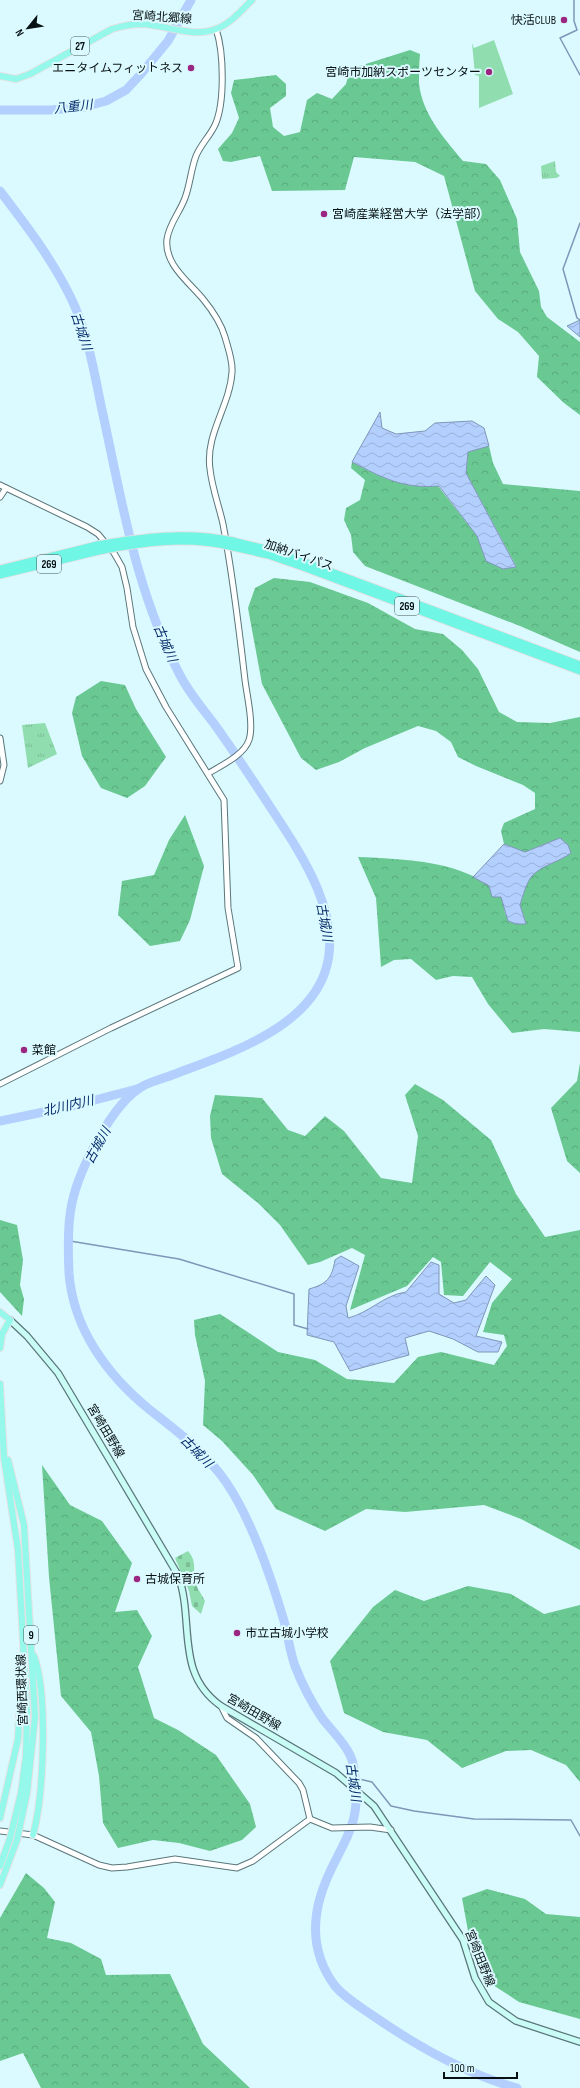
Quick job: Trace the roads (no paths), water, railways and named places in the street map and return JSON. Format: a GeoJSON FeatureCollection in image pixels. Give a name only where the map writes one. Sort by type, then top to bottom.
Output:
{"type":"FeatureCollection","features":[{"type":"Feature","properties":{"kind":"highway","name":"加納バイパス"},"geometry":{"type":"LineString","coordinates":[[0,568],[162,535],[197,536],[270,550],[580,665]]}},
{"type":"Feature","properties":{"kind":"highway","name":"加納バイパス"},"geometry":{"type":"LineString","coordinates":[[233,544],[303,567],[580,671]]}},
{"type":"Feature","properties":{"kind":"highway","name":"加納バイパス"},"geometry":{"type":"LineString","coordinates":[[0,575],[98,548]]}},
{"type":"Feature","properties":{"kind":"main road","name":"宮崎北郷線"},"geometry":{"type":"LineString","coordinates":[[0,76],[16,79],[30,74],[112,29],[125,26],[143,24],[193,31],[216,29],[231,20],[252,0]]}},
{"type":"Feature","properties":{"kind":"main road"},"geometry":{"type":"LineString","coordinates":[[0,1312],[10,1320],[2,1334],[0,1348]]}},
{"type":"Feature","properties":{"kind":"main road","name":"宮崎田野線"},"geometry":{"type":"LineString","coordinates":[[10,1320],[27,1336],[58,1372],[178,1575],[184,1599],[191,1669],[196,1680],[208,1695],[221,1706],[336,1772],[350,1782],[374,1806],[463,1940],[475,1978],[489,2002],[516,2021],[580,2042]]}},
{"type":"Feature","properties":{"kind":"main road","name":"宮崎西環状線"},"geometry":{"type":"LineString","coordinates":[[0,1384],[4,1445],[18,1550],[26,1675],[26,1756],[21,1793],[10,1838],[0,1866]]}},
{"type":"Feature","properties":{"kind":"main road","name":"宮崎西環状線"},"geometry":{"type":"LineString","coordinates":[[0,1885],[17,1840],[27,1793],[33,1749],[35,1717],[24,1525],[4,1445]]}},
{"type":"Feature","properties":{"kind":"main road"},"geometry":{"type":"LineString","coordinates":[[32,1650],[38,1666],[43,1722],[38,1811],[33,1835]]}},
{"type":"Feature","properties":{"kind":"main road"},"geometry":{"type":"LineString","coordinates":[[0,1818],[18,1739],[21,1682],[26,1675]]}},
{"type":"Feature","properties":{"kind":"street"},"geometry":{"type":"LineString","coordinates":[[210,773],[242,750],[250,736],[249,710],[229,561],[223,523],[210,470],[209,454],[211,439],[229,390],[232,371],[230,356],[218,321],[202,298],[177,270],[170,259],[166,241],[168,231],[186,196],[196,155],[215,126],[218,115],[222,56],[216,29]]}},
{"type":"Feature","properties":{"kind":"street"},"geometry":{"type":"LineString","coordinates":[[0,485],[87,527],[98,534],[114,553],[125,574],[133,627],[146,669],[166,707],[210,773],[224,800],[228,908],[238,968],[118,1025],[0,1084]]}},
{"type":"Feature","properties":{"kind":"street"},"geometry":{"type":"LineString","coordinates":[[0,498],[6,488]]}},
{"type":"Feature","properties":{"kind":"street"},"geometry":{"type":"LineString","coordinates":[[0,738],[4,765],[0,781]]}},
{"type":"Feature","properties":{"kind":"street"},"geometry":{"type":"LineString","coordinates":[[221,1706],[227,1718],[256,1738],[298,1782],[303,1790],[310,1819]]}},
{"type":"Feature","properties":{"kind":"street"},"geometry":{"type":"LineString","coordinates":[[0,1830],[33,1835],[99,1865],[112,1868],[175,1859],[237,1868],[253,1861],[310,1819]]}},
{"type":"Feature","properties":{"kind":"street"},"geometry":{"type":"LineString","coordinates":[[310,1819],[332,1828],[360,1826],[391,1830]]}},
{"type":"Feature","properties":{"kind":"water"},"geometry":{"type":"Polygon","coordinates":[[[580,320],[580,337],[567,326],[580,320]]]}},
{"type":"Feature","properties":{"kind":"water"},"geometry":{"type":"Polygon","coordinates":[[[380,412],[382,428],[396,434],[425,431],[435,423],[472,421],[484,428],[489,446],[468,452],[466,473],[516,567],[503,569],[486,561],[477,536],[439,486],[415,486],[404,484],[374,473],[352,462],[380,412]]]}},
{"type":"Feature","properties":{"kind":"water"},"geometry":{"type":"Polygon","coordinates":[[[560,838],[568,845],[571,853],[536,872],[528,882],[520,905],[526,924],[516,924],[508,921],[501,897],[492,897],[489,886],[473,877],[504,844],[525,852],[560,838]]]}},
{"type":"Feature","properties":{"kind":"water"},"geometry":{"type":"Polygon","coordinates":[[[341,1256],[359,1266],[346,1306],[348,1318],[356,1316],[384,1300],[406,1292],[431,1262],[439,1265],[439,1294],[454,1303],[466,1300],[486,1276],[495,1285],[476,1336],[502,1342],[498,1352],[478,1352],[453,1339],[429,1331],[405,1338],[409,1355],[350,1371],[334,1342],[307,1335],[309,1289],[320,1285],[328,1279],[335,1260],[341,1256]]]}},
{"type":"Feature","properties":{"kind":"waterway","name":"八重川"},"geometry":{"type":"LineString","coordinates":[[0,110],[51,110],[84,107],[106,101],[126,90],[168,41],[191,0]]}},
{"type":"Feature","properties":{"kind":"waterway"},"geometry":{"type":"LineString","coordinates":[[574,0],[574,21],[577,30],[560,38],[580,75]]}},
{"type":"Feature","properties":{"kind":"waterway","name":"古城川"},"geometry":{"type":"LineString","coordinates":[[0,191],[56,270],[77,311],[93,367],[132,546],[152,613],[166,645],[188,689],[215,725],[292,840],[315,882],[329,927],[329,950],[325,972],[315,992],[300,1010],[262,1037],[240,1048],[218,1058],[143,1086],[131,1095],[120,1107],[98,1138],[76,1189],[69,1220],[69,1273],[77,1313],[95,1350],[120,1382],[150,1410],[181,1434],[209,1461],[226,1482],[244,1514],[260,1549],[284,1621],[293,1661],[301,1680],[322,1718],[344,1745],[351,1757],[355,1773],[355,1814],[351,1828],[326,1881],[317,1910],[317,1944],[319,1955],[328,1976],[335,1986],[357,2005],[423,2048],[460,2067],[517,2088]]}},
{"type":"Feature","properties":{"kind":"waterway"},"geometry":{"type":"LineString","coordinates":[[580,223],[563,269],[577,318],[580,320]]}},
{"type":"Feature","properties":{"kind":"waterway","name":"北川内川"},"geometry":{"type":"LineString","coordinates":[[0,1121],[72,1106],[137,1089]]}},
{"type":"Feature","properties":{"kind":"waterway"},"geometry":{"type":"LineString","coordinates":[[70,1241],[179,1259],[294,1294],[294,1325],[308,1329]]}},
{"type":"Feature","properties":{"kind":"waterway"},"geometry":{"type":"LineString","coordinates":[[355,1778],[372,1782],[391,1806],[414,1811],[474,1819],[571,1820],[580,1836]]}},
{"type":"Feature","properties":{"kind":"place","name":"快活CLUB"},"geometry":{"type":"Point","coordinates":[564,20]}},
{"type":"Feature","properties":{"kind":"place","name":"エニタイムフィットネス"},"geometry":{"type":"Point","coordinates":[191,68]}},
{"type":"Feature","properties":{"kind":"place","name":"宮崎市加納スポーツセンター"},"geometry":{"type":"Point","coordinates":[489,72]}},
{"type":"Feature","properties":{"kind":"place","name":"宮崎産業経営大学（法学部）"},"geometry":{"type":"Point","coordinates":[324,214]}},
{"type":"Feature","properties":{"kind":"place","name":"菜館"},"geometry":{"type":"Point","coordinates":[24,1050]}},
{"type":"Feature","properties":{"kind":"place","name":"古城保育所"},"geometry":{"type":"Point","coordinates":[137,1579]}},
{"type":"Feature","properties":{"kind":"place","name":"市立古城小学校"},"geometry":{"type":"Point","coordinates":[237,1633]}}]}
